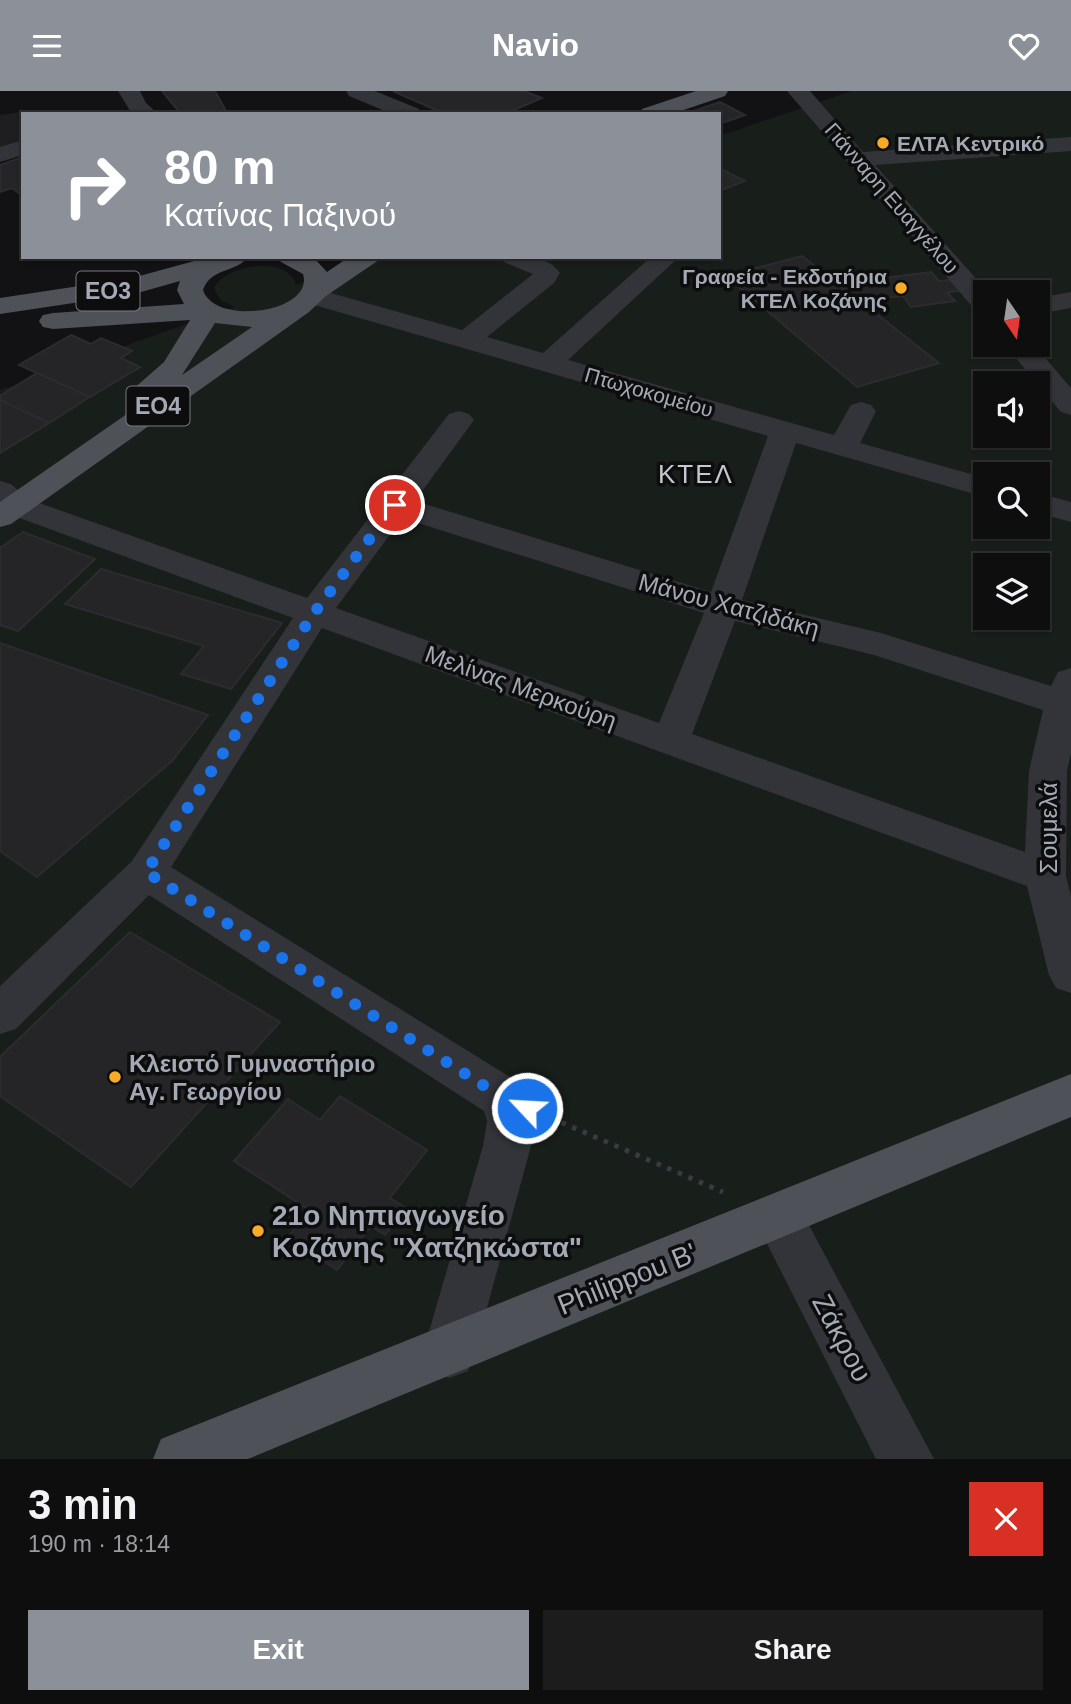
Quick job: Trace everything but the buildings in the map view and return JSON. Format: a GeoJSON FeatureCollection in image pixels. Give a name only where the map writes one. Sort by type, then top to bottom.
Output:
{"type":"FeatureCollection","features":[{"type":"Feature","properties":{"kind":"main road"},"geometry":{"type":"LineString","coordinates":[[656,112],[711,92]]}},
{"type":"Feature","properties":{"kind":"main road"},"geometry":{"type":"LineString","coordinates":[[294,259],[313,268],[320,282],[310,298]]}},
{"type":"Feature","properties":{"kind":"main road","name":"ΕΟ3"},"geometry":{"type":"LineString","coordinates":[[0,324],[206,311],[232,318],[260,318],[310,298],[363,259]]}},
{"type":"Feature","properties":{"kind":"main road","name":"ΕΟ3"},"geometry":{"type":"LineString","coordinates":[[206,311],[196,304],[190,291],[197,276],[225,261]]}},
{"type":"Feature","properties":{"kind":"main road","name":"ΕΟ3"},"geometry":{"type":"LineString","coordinates":[[0,306],[134,286],[225,261]]}},
{"type":"Feature","properties":{"kind":"main road","name":"ΕΟ4"},"geometry":{"type":"LineString","coordinates":[[4,501],[310,298]]}},
{"type":"Feature","properties":{"kind":"main road","name":"ΕΟ4"},"geometry":{"type":"LineString","coordinates":[[4,501],[153,386],[181,358],[206,311]]}},
{"type":"Feature","properties":{"kind":"main road","name":"ΕΟ4"},"geometry":{"type":"LineString","coordinates":[[119,317],[153,327],[169,336],[178,345],[181,358]]}},
{"type":"Feature","properties":{"kind":"main road","name":"Philippou B'"},"geometry":{"type":"LineString","coordinates":[[181,1459],[449,1352],[1071,1095]]}},
{"type":"Feature","properties":{"kind":"street"},"geometry":{"type":"LineString","coordinates":[[357,91],[406,112]]}},
{"type":"Feature","properties":{"kind":"street","name":"Γιάνναρη Ευαγγέλου"},"geometry":{"type":"LineString","coordinates":[[799,91],[973,291]]}},
{"type":"Feature","properties":{"kind":"street"},"geometry":{"type":"LineString","coordinates":[[858,159],[1071,144]]}},
{"type":"Feature","properties":{"kind":"street"},"geometry":{"type":"LineString","coordinates":[[1043,146],[1071,166]]}},
{"type":"Feature","properties":{"kind":"street"},"geometry":{"type":"LineString","coordinates":[[0,155],[21,148]]}},
{"type":"Feature","properties":{"kind":"street"},"geometry":{"type":"LineString","coordinates":[[467,340],[545,277],[547,272],[541,267],[519,259]]}},
{"type":"Feature","properties":{"kind":"street"},"geometry":{"type":"LineString","coordinates":[[548,363],[664,259]]}},
{"type":"Feature","properties":{"kind":"street","name":"Πτωχοκομείου"},"geometry":{"type":"LineString","coordinates":[[310,298],[973,485]]}},
{"type":"Feature","properties":{"kind":"street"},"geometry":{"type":"LineString","coordinates":[[1050,304],[1071,300]]}},
{"type":"Feature","properties":{"kind":"street"},"geometry":{"type":"LineString","coordinates":[[1029,357],[1071,406]]}},
{"type":"Feature","properties":{"kind":"street"},"geometry":{"type":"LineString","coordinates":[[843,447],[861,411]]}},
{"type":"Feature","properties":{"kind":"street"},"geometry":{"type":"LineString","coordinates":[[0,1015],[146,872],[314,613],[459,420]]}},
{"type":"Feature","properties":{"kind":"street"},"geometry":{"type":"LineString","coordinates":[[671,741],[723,607],[785,431]]}},
{"type":"Feature","properties":{"kind":"street","name":"Μελίνας Μερκούρη"},"geometry":{"type":"LineString","coordinates":[[4,501],[1045,876]]}},
{"type":"Feature","properties":{"kind":"street","name":"Μάνου Χατζιδάκη"},"geometry":{"type":"LineString","coordinates":[[395,505],[723,607],[1067,692]]}},
{"type":"Feature","properties":{"kind":"street"},"geometry":{"type":"LineString","coordinates":[[1050,506],[1071,512]]}},
{"type":"Feature","properties":{"kind":"street","name":"Σουμελά"},"geometry":{"type":"LineString","coordinates":[[1067,692],[1048,771],[1045,876],[1071,975]]}},
{"type":"Feature","properties":{"kind":"street"},"geometry":{"type":"LineString","coordinates":[[146,872],[502,1097],[511,1121],[507,1146],[449,1352]]}},
{"type":"Feature","properties":{"kind":"street","name":"Ζάκρου"},"geometry":{"type":"LineString","coordinates":[[778,1216],[906,1459]]}},
{"type":"Feature","properties":{"kind":"path"},"geometry":{"type":"LineString","coordinates":[[502,1097],[778,1216]]}},
{"type":"Feature","properties":{"kind":"shaded area"},"geometry":{"type":"Polygon","coordinates":[[[852,91],[1071,91],[1071,1459],[0,1459],[0,390],[235,307],[220,300],[214,288],[231,273],[257,266],[270,266],[282,269],[291,276],[296,285],[370,259],[721,259],[721,135],[852,91]]]}},
{"type":"Feature","properties":{"kind":"shaded area"},"geometry":{"type":"Polygon","coordinates":[[[27,111],[21,112],[21,141],[0,148],[0,115],[27,111]]]}},
{"type":"Feature","properties":{"kind":"place","name":"ΕΛΤΑ Κεντρικό"},"geometry":{"type":"Point","coordinates":[883,143]}},
{"type":"Feature","properties":{"kind":"place","name":"Γραφεία - Εκδοτήρια ΚΤΕΛ Κοζάνης"},"geometry":{"type":"Point","coordinates":[901,288]}},
{"type":"Feature","properties":{"kind":"place","name":"Κλειστό Γυμναστήριο Αγ. Γεωργίου"},"geometry":{"type":"Point","coordinates":[115,1077]}},
{"type":"Feature","properties":{"kind":"place","name":"21ο Νηπιαγωγείο Κοζάνης \"Χατζηκώστα\""},"geometry":{"type":"Point","coordinates":[258,1231]}},
{"type":"Feature","properties":{"kind":"district","name":"ΚΤΕΛ"},"geometry":{"type":"Point","coordinates":[696,474]}},
{"type":"Feature","properties":{"kind":"route"},"geometry":{"type":"LineString","coordinates":[[395,505],[314,613],[146,872],[502,1097],[527,1108]]}}]}
